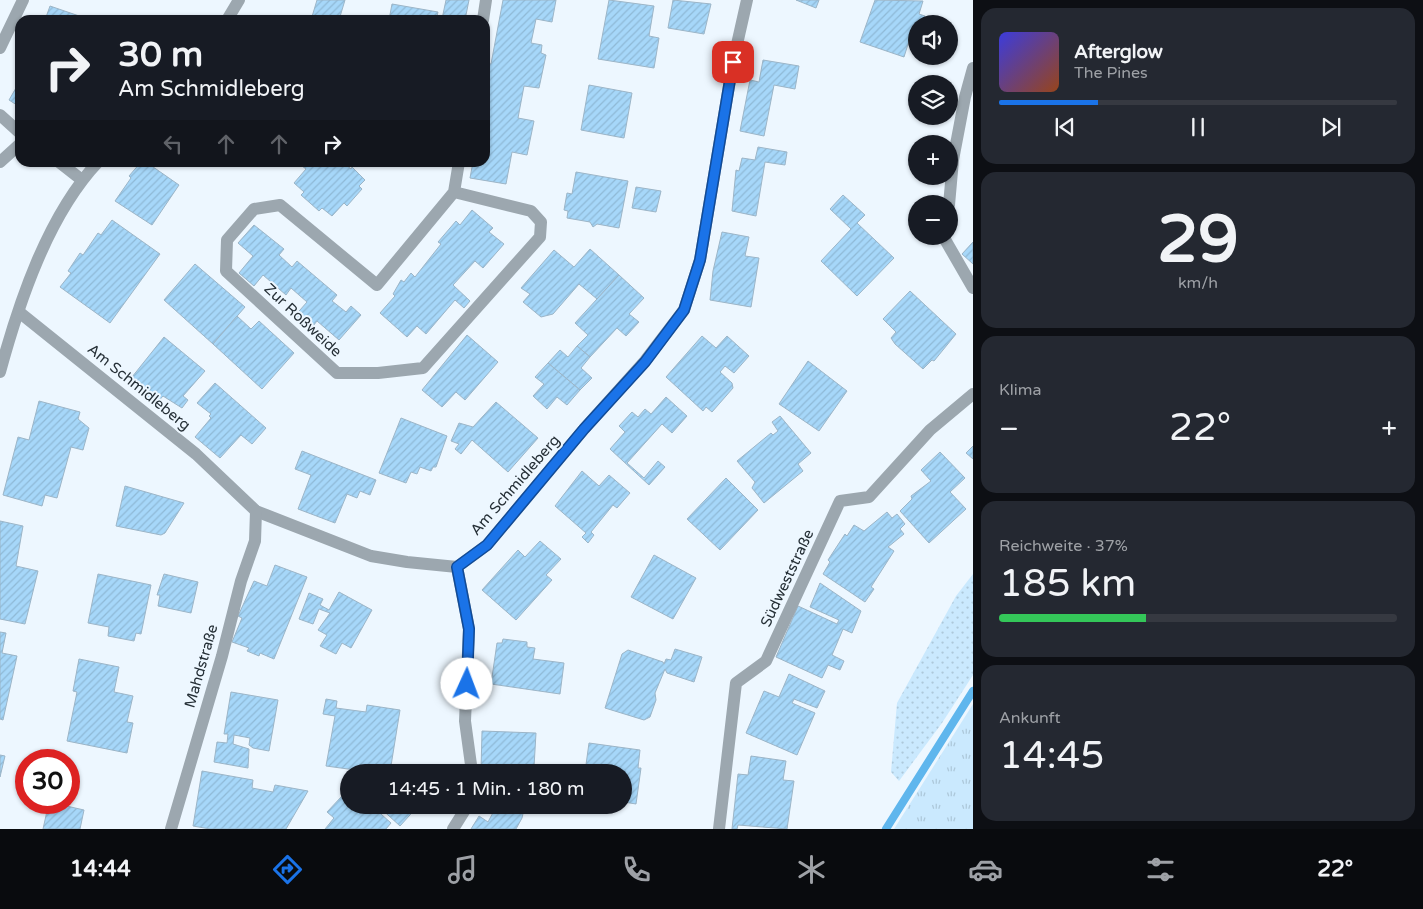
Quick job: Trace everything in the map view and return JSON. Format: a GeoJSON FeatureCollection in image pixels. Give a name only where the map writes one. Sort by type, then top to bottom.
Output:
{"type":"FeatureCollection","features":[{"type":"Feature","properties":{"kind":"street"},"geometry":{"type":"LineString","coordinates":[[16,15],[23,0]]}},
{"type":"Feature","properties":{"kind":"street"},"geometry":{"type":"LineString","coordinates":[[229,15],[239,0]]}},
{"type":"Feature","properties":{"kind":"street"},"geometry":{"type":"LineString","coordinates":[[484,15],[486,0]]}},
{"type":"Feature","properties":{"kind":"street","name":"Am Schmidleberg"},"geometry":{"type":"LineString","coordinates":[[19,312],[196,454],[256,511],[371,556],[457,567],[487,545],[584,429],[645,362],[684,310],[700,260],[733,62],[747,0]]}},
{"type":"Feature","properties":{"kind":"street"},"geometry":{"type":"LineString","coordinates":[[0,48],[15,17]]}},
{"type":"Feature","properties":{"kind":"street"},"geometry":{"type":"LineString","coordinates":[[950,195],[965,97],[973,68]]}},
{"type":"Feature","properties":{"kind":"street"},"geometry":{"type":"LineString","coordinates":[[0,115],[15,128]]}},
{"type":"Feature","properties":{"kind":"street"},"geometry":{"type":"LineString","coordinates":[[0,162],[15,148]]}},
{"type":"Feature","properties":{"kind":"street"},"geometry":{"type":"LineString","coordinates":[[65,167],[82,180]]}},
{"type":"Feature","properties":{"kind":"street"},"geometry":{"type":"LineString","coordinates":[[0,372],[19,312],[47,241],[82,180],[94,167]]}},
{"type":"Feature","properties":{"kind":"street"},"geometry":{"type":"LineString","coordinates":[[454,192],[458,167]]}},
{"type":"Feature","properties":{"kind":"street","name":"Zur Roßweide"},"geometry":{"type":"LineString","coordinates":[[454,192],[531,211],[541,222],[540,237],[423,368],[378,373],[337,373],[226,271],[227,240],[254,210],[280,205],[377,284],[454,192]]}},
{"type":"Feature","properties":{"kind":"street"},"geometry":{"type":"LineString","coordinates":[[948,245],[973,288]]}},
{"type":"Feature","properties":{"kind":"street","name":"Südweststraße"},"geometry":{"type":"LineString","coordinates":[[719,829],[736,683],[766,661],[801,590],[840,501],[870,497],[930,430],[973,394]]}},
{"type":"Feature","properties":{"kind":"street","name":"Mahdstraße"},"geometry":{"type":"LineString","coordinates":[[171,829],[222,656],[241,581],[255,541],[256,511]]}},
{"type":"Feature","properties":{"kind":"street"},"geometry":{"type":"LineString","coordinates":[[457,567],[469,629],[465,721],[471,764]]}},
{"type":"Feature","properties":{"kind":"street"},"geometry":{"type":"LineString","coordinates":[[453,829],[462,814]]}},
{"type":"Feature","properties":{"kind":"green space"},"geometry":{"type":"Polygon","coordinates":[[[973,574],[973,675],[942,723],[899,781],[891,772],[897,703],[956,596],[973,574]]]}},
{"type":"Feature","properties":{"kind":"green space"},"geometry":{"type":"Polygon","coordinates":[[[973,704],[973,829],[894,829],[973,704]]]}},
{"type":"Feature","properties":{"kind":"building"},"geometry":{"type":"Polygon","coordinates":[[[317,0],[345,0],[340,15],[312,15],[317,0]]]}},
{"type":"Feature","properties":{"kind":"building"},"geometry":{"type":"Polygon","coordinates":[[[446,0],[469,0],[466,15],[443,15],[446,0]]]}},
{"type":"Feature","properties":{"kind":"building"},"geometry":{"type":"Polygon","coordinates":[[[503,0],[556,0],[552,22],[536,19],[531,43],[542,45],[541,53],[546,55],[539,88],[524,86],[518,118],[534,121],[527,155],[512,152],[506,184],[470,178],[472,167],[490,167],[491,64],[503,0]]]}},
{"type":"Feature","properties":{"kind":"building"},"geometry":{"type":"Polygon","coordinates":[[[609,0],[654,6],[649,36],[659,38],[654,68],[598,59],[609,0]]]}},
{"type":"Feature","properties":{"kind":"building"},"geometry":{"type":"Polygon","coordinates":[[[673,0],[711,4],[704,34],[668,28],[673,0]]]}},
{"type":"Feature","properties":{"kind":"building"},"geometry":{"type":"Polygon","coordinates":[[[796,0],[819,0],[816,8],[796,0]]]}},
{"type":"Feature","properties":{"kind":"building"},"geometry":{"type":"Polygon","coordinates":[[[875,0],[923,1],[919,14],[922,15],[908,15],[908,44],[904,57],[860,42],[875,0]]]}},
{"type":"Feature","properties":{"kind":"building"},"geometry":{"type":"Polygon","coordinates":[[[392,4],[438,12],[437,15],[390,15],[392,4]]]}},
{"type":"Feature","properties":{"kind":"building"},"geometry":{"type":"Polygon","coordinates":[[[50,6],[76,15],[47,15],[50,6]]]}},
{"type":"Feature","properties":{"kind":"building"},"geometry":{"type":"Polygon","coordinates":[[[763,60],[799,66],[795,89],[774,85],[764,136],[740,131],[750,80],[759,82],[763,60]]]}},
{"type":"Feature","properties":{"kind":"building"},"geometry":{"type":"Polygon","coordinates":[[[589,85],[632,93],[624,138],[581,130],[589,85]]]}},
{"type":"Feature","properties":{"kind":"building"},"geometry":{"type":"Polygon","coordinates":[[[15,90],[15,104],[9,100],[15,90]]]}},
{"type":"Feature","properties":{"kind":"building"},"geometry":{"type":"Polygon","coordinates":[[[758,147],[787,152],[785,165],[765,162],[756,216],[732,211],[736,170],[739,171],[742,158],[755,160],[758,147]]]}},
{"type":"Feature","properties":{"kind":"building"},"geometry":{"type":"Polygon","coordinates":[[[137,167],[153,167],[179,185],[152,225],[115,201],[131,178],[129,176],[137,167]]]}},
{"type":"Feature","properties":{"kind":"building"},"geometry":{"type":"Polygon","coordinates":[[[303,167],[349,167],[351,169],[352,167],[365,180],[359,186],[362,189],[347,206],[344,203],[332,216],[322,208],[319,211],[301,195],[304,192],[294,183],[306,169],[303,167]]]}},
{"type":"Feature","properties":{"kind":"building"},"geometry":{"type":"Polygon","coordinates":[[[576,172],[628,181],[619,228],[597,224],[593,227],[590,222],[567,218],[568,211],[564,210],[567,193],[572,194],[576,172]]]}},
{"type":"Feature","properties":{"kind":"building"},"geometry":{"type":"Polygon","coordinates":[[[636,187],[661,191],[656,212],[632,208],[636,187]]]}},
{"type":"Feature","properties":{"kind":"building"},"geometry":{"type":"Polygon","coordinates":[[[843,195],[865,215],[857,223],[894,258],[857,296],[821,261],[851,229],[830,209],[843,195]]]}},
{"type":"Feature","properties":{"kind":"building"},"geometry":{"type":"Polygon","coordinates":[[[472,210],[493,228],[489,232],[504,244],[483,268],[475,261],[453,285],[470,301],[464,308],[455,300],[426,334],[417,326],[407,337],[380,313],[395,296],[393,294],[401,280],[404,282],[411,273],[415,277],[441,244],[438,242],[456,221],[460,225],[472,210]]]}},
{"type":"Feature","properties":{"kind":"building"},"geometry":{"type":"Polygon","coordinates":[[[112,220],[160,254],[110,323],[60,287],[71,273],[68,271],[80,253],[83,255],[98,233],[101,235],[112,220]]]}},
{"type":"Feature","properties":{"kind":"building"},"geometry":{"type":"Polygon","coordinates":[[[254,225],[284,249],[279,255],[292,267],[297,261],[337,295],[332,301],[346,312],[351,306],[361,315],[339,340],[317,321],[309,331],[293,318],[307,302],[291,288],[286,295],[263,275],[254,286],[239,273],[253,256],[238,243],[254,225]]]}},
{"type":"Feature","properties":{"kind":"building"},"geometry":{"type":"Polygon","coordinates":[[[722,232],[749,237],[745,256],[759,258],[751,307],[710,300],[713,271],[722,232]]]}},
{"type":"Feature","properties":{"kind":"building"},"geometry":{"type":"Polygon","coordinates":[[[973,242],[973,264],[962,254],[973,242]]]}},
{"type":"Feature","properties":{"kind":"building"},"geometry":{"type":"Polygon","coordinates":[[[590,249],[619,275],[597,299],[579,284],[553,314],[541,317],[523,302],[530,294],[521,288],[554,250],[574,267],[590,249]]]}},
{"type":"Feature","properties":{"kind":"building"},"geometry":{"type":"Polygon","coordinates":[[[195,264],[245,307],[213,344],[164,300],[195,264]]]}},
{"type":"Feature","properties":{"kind":"building"},"geometry":{"type":"Polygon","coordinates":[[[619,275],[644,298],[629,314],[639,322],[626,336],[617,328],[590,357],[577,346],[588,335],[575,323],[619,275]]]}},
{"type":"Feature","properties":{"kind":"building"},"geometry":{"type":"Polygon","coordinates":[[[910,291],[956,334],[934,361],[932,360],[923,369],[895,344],[891,338],[896,332],[883,319],[910,291]]]}},
{"type":"Feature","properties":{"kind":"building"},"geometry":{"type":"Polygon","coordinates":[[[237,316],[251,329],[259,321],[294,353],[262,389],[213,344],[237,316]]]}},
{"type":"Feature","properties":{"kind":"building"},"geometry":{"type":"Polygon","coordinates":[[[467,335],[498,362],[465,400],[456,392],[442,407],[422,390],[467,335]]]}},
{"type":"Feature","properties":{"kind":"building"},"geometry":{"type":"Polygon","coordinates":[[[702,336],[716,348],[727,336],[749,356],[734,373],[725,366],[720,372],[732,383],[733,388],[712,412],[706,407],[703,411],[666,377],[702,336]]]}},
{"type":"Feature","properties":{"kind":"building"},"geometry":{"type":"Polygon","coordinates":[[[164,337],[205,371],[183,396],[188,400],[182,408],[163,396],[155,405],[128,382],[164,337]]]}},
{"type":"Feature","properties":{"kind":"building"},"geometry":{"type":"Polygon","coordinates":[[[577,346],[590,357],[581,368],[592,378],[580,390],[548,363],[560,350],[568,357],[577,346]]]}},
{"type":"Feature","properties":{"kind":"building"},"geometry":{"type":"Polygon","coordinates":[[[808,361],[847,391],[819,431],[779,404],[808,361]]]}},
{"type":"Feature","properties":{"kind":"building"},"geometry":{"type":"Polygon","coordinates":[[[548,363],[580,390],[567,405],[557,397],[547,409],[533,396],[544,384],[535,377],[548,363]]]}},
{"type":"Feature","properties":{"kind":"building"},"geometry":{"type":"Polygon","coordinates":[[[215,383],[266,428],[252,444],[241,435],[220,458],[195,437],[211,418],[209,416],[211,414],[197,403],[215,383]]]}},
{"type":"Feature","properties":{"kind":"building"},"geometry":{"type":"Polygon","coordinates":[[[666,397],[687,416],[672,433],[662,424],[627,463],[644,478],[658,461],[665,467],[649,485],[610,449],[625,432],[619,426],[632,412],[638,417],[645,409],[651,414],[666,397]]]}},
{"type":"Feature","properties":{"kind":"building"},"geometry":{"type":"Polygon","coordinates":[[[39,401],[80,412],[78,419],[89,428],[83,450],[71,447],[57,498],[45,495],[42,506],[3,495],[18,437],[29,440],[39,401]]]}},
{"type":"Feature","properties":{"kind":"building"},"geometry":{"type":"Polygon","coordinates":[[[496,402],[538,438],[508,472],[472,440],[461,454],[455,449],[459,444],[451,441],[459,423],[473,427],[496,402]]]}},
{"type":"Feature","properties":{"kind":"building"},"geometry":{"type":"Polygon","coordinates":[[[780,416],[811,453],[798,464],[803,471],[764,503],[752,488],[755,482],[737,461],[771,433],[773,435],[778,431],[772,422],[780,416]]]}},
{"type":"Feature","properties":{"kind":"building"},"geometry":{"type":"Polygon","coordinates":[[[401,418],[447,436],[436,467],[433,467],[431,471],[420,467],[417,474],[411,472],[406,483],[379,473],[401,418]]]}},
{"type":"Feature","properties":{"kind":"building"},"geometry":{"type":"Polygon","coordinates":[[[973,446],[973,459],[966,453],[973,446]]]}},
{"type":"Feature","properties":{"kind":"building"},"geometry":{"type":"Polygon","coordinates":[[[302,451],[376,480],[370,495],[360,491],[357,498],[347,494],[335,523],[298,509],[311,475],[295,469],[302,451]]]}},
{"type":"Feature","properties":{"kind":"building"},"geometry":{"type":"Polygon","coordinates":[[[940,452],[965,478],[950,492],[966,509],[929,543],[900,511],[912,499],[911,496],[931,481],[921,470],[940,452]]]}},
{"type":"Feature","properties":{"kind":"building"},"geometry":{"type":"Polygon","coordinates":[[[582,471],[599,486],[609,475],[630,493],[617,508],[613,505],[591,532],[594,535],[588,543],[582,537],[586,533],[555,506],[582,471]]]}},
{"type":"Feature","properties":{"kind":"building"},"geometry":{"type":"Polygon","coordinates":[[[726,478],[758,510],[720,550],[687,519],[726,478]]]}},
{"type":"Feature","properties":{"kind":"building"},"geometry":{"type":"Polygon","coordinates":[[[125,486],[184,503],[165,533],[161,535],[116,526],[125,486]]]}},
{"type":"Feature","properties":{"kind":"building"},"geometry":{"type":"Polygon","coordinates":[[[887,512],[892,518],[897,514],[905,524],[900,529],[904,534],[888,547],[894,551],[871,587],[874,589],[865,602],[823,574],[830,562],[828,560],[845,534],[847,536],[854,525],[864,531],[887,512]]]}},
{"type":"Feature","properties":{"kind":"building"},"geometry":{"type":"Polygon","coordinates":[[[0,521],[23,526],[16,566],[38,571],[25,624],[0,619],[0,521]]]}},
{"type":"Feature","properties":{"kind":"building"},"geometry":{"type":"Polygon","coordinates":[[[540,541],[561,559],[546,575],[552,580],[516,620],[482,590],[518,550],[525,557],[540,541]]]}},
{"type":"Feature","properties":{"kind":"building"},"geometry":{"type":"Polygon","coordinates":[[[654,555],[696,578],[673,619],[631,597],[654,555]]]}},
{"type":"Feature","properties":{"kind":"building"},"geometry":{"type":"Polygon","coordinates":[[[275,565],[307,577],[274,659],[260,653],[259,656],[247,651],[249,648],[232,642],[242,618],[238,616],[254,581],[267,586],[275,565]]]}},
{"type":"Feature","properties":{"kind":"building"},"geometry":{"type":"Polygon","coordinates":[[[98,574],[151,585],[141,634],[136,633],[134,641],[108,636],[109,627],[88,623],[98,574]]]}},
{"type":"Feature","properties":{"kind":"building"},"geometry":{"type":"Polygon","coordinates":[[[164,574],[198,582],[191,613],[158,606],[160,595],[157,595],[164,574]]]}},
{"type":"Feature","properties":{"kind":"building"},"geometry":{"type":"Polygon","coordinates":[[[820,583],[861,611],[852,633],[843,629],[832,655],[844,661],[840,670],[828,665],[822,678],[776,657],[798,606],[837,624],[839,620],[810,607],[820,583]]]}},
{"type":"Feature","properties":{"kind":"building"},"geometry":{"type":"Polygon","coordinates":[[[339,592],[372,610],[351,648],[342,643],[336,654],[320,646],[327,635],[318,630],[330,613],[319,609],[313,624],[299,619],[309,593],[323,599],[320,605],[329,610],[339,592]]]}},
{"type":"Feature","properties":{"kind":"building"},"geometry":{"type":"Polygon","coordinates":[[[0,632],[6,633],[2,653],[17,656],[3,720],[0,719],[0,632]]]}},
{"type":"Feature","properties":{"kind":"building"},"geometry":{"type":"Polygon","coordinates":[[[503,639],[527,642],[527,647],[535,648],[533,659],[564,663],[560,694],[491,684],[497,643],[502,643],[503,639]]]}},
{"type":"Feature","properties":{"kind":"building"},"geometry":{"type":"Polygon","coordinates":[[[675,649],[702,657],[694,682],[667,673],[665,669],[655,693],[656,700],[650,717],[644,720],[605,708],[622,654],[628,650],[663,662],[664,664],[666,659],[671,660],[675,649]]]}},
{"type":"Feature","properties":{"kind":"building"},"geometry":{"type":"Polygon","coordinates":[[[79,659],[119,667],[114,692],[133,696],[127,722],[133,723],[127,753],[67,741],[77,692],[73,691],[79,659]]]}},
{"type":"Feature","properties":{"kind":"building"},"geometry":{"type":"Polygon","coordinates":[[[789,674],[825,691],[817,708],[794,699],[792,703],[815,713],[797,755],[746,733],[764,691],[779,697],[789,674]]]}},
{"type":"Feature","properties":{"kind":"building"},"geometry":{"type":"Polygon","coordinates":[[[231,692],[278,700],[269,751],[253,748],[249,745],[250,738],[234,735],[233,744],[249,749],[248,768],[214,762],[217,742],[227,743],[228,734],[224,734],[231,692]]]}},
{"type":"Feature","properties":{"kind":"building"},"geometry":{"type":"Polygon","coordinates":[[[326,699],[337,701],[336,708],[366,712],[367,705],[400,710],[391,764],[340,764],[340,768],[326,766],[335,716],[323,714],[326,699]]]}},
{"type":"Feature","properties":{"kind":"building"},"geometry":{"type":"Polygon","coordinates":[[[482,731],[536,733],[534,764],[481,764],[482,731]]]}},
{"type":"Feature","properties":{"kind":"building"},"geometry":{"type":"Polygon","coordinates":[[[589,743],[640,750],[638,768],[641,768],[636,804],[632,803],[632,764],[586,764],[589,743]]]}},
{"type":"Feature","properties":{"kind":"building"},"geometry":{"type":"Polygon","coordinates":[[[0,755],[5,756],[0,777],[0,755]]]}},
{"type":"Feature","properties":{"kind":"building"},"geometry":{"type":"Polygon","coordinates":[[[751,756],[786,761],[783,780],[794,781],[787,829],[738,825],[737,829],[732,829],[738,774],[748,775],[751,756]]]}},
{"type":"Feature","properties":{"kind":"building"},"geometry":{"type":"Polygon","coordinates":[[[202,771],[253,780],[252,788],[273,792],[275,785],[308,791],[286,829],[210,829],[193,826],[202,771]]]}},
{"type":"Feature","properties":{"kind":"building"},"geometry":{"type":"Polygon","coordinates":[[[340,798],[340,814],[381,814],[391,823],[386,829],[325,829],[334,818],[327,812],[340,798]]]}},
{"type":"Feature","properties":{"kind":"building"},"geometry":{"type":"Polygon","coordinates":[[[80,809],[84,810],[80,829],[43,829],[46,814],[80,814],[80,809]]]}},
{"type":"Feature","properties":{"kind":"building"},"geometry":{"type":"Polygon","coordinates":[[[387,814],[411,814],[400,826],[387,814]]]}},
{"type":"Feature","properties":{"kind":"building"},"geometry":{"type":"Polygon","coordinates":[[[492,814],[523,814],[516,829],[471,829],[479,816],[488,822],[492,814]]]}},
{"type":"Feature","properties":{"kind":"waterway"},"geometry":{"type":"LineString","coordinates":[[886,829],[973,691]]}},
{"type":"Feature","properties":{"kind":"route"},"geometry":{"type":"LineString","coordinates":[[467,684],[469,629],[457,567],[487,545],[584,429],[645,362],[684,310],[700,260],[733,62]]}}]}
